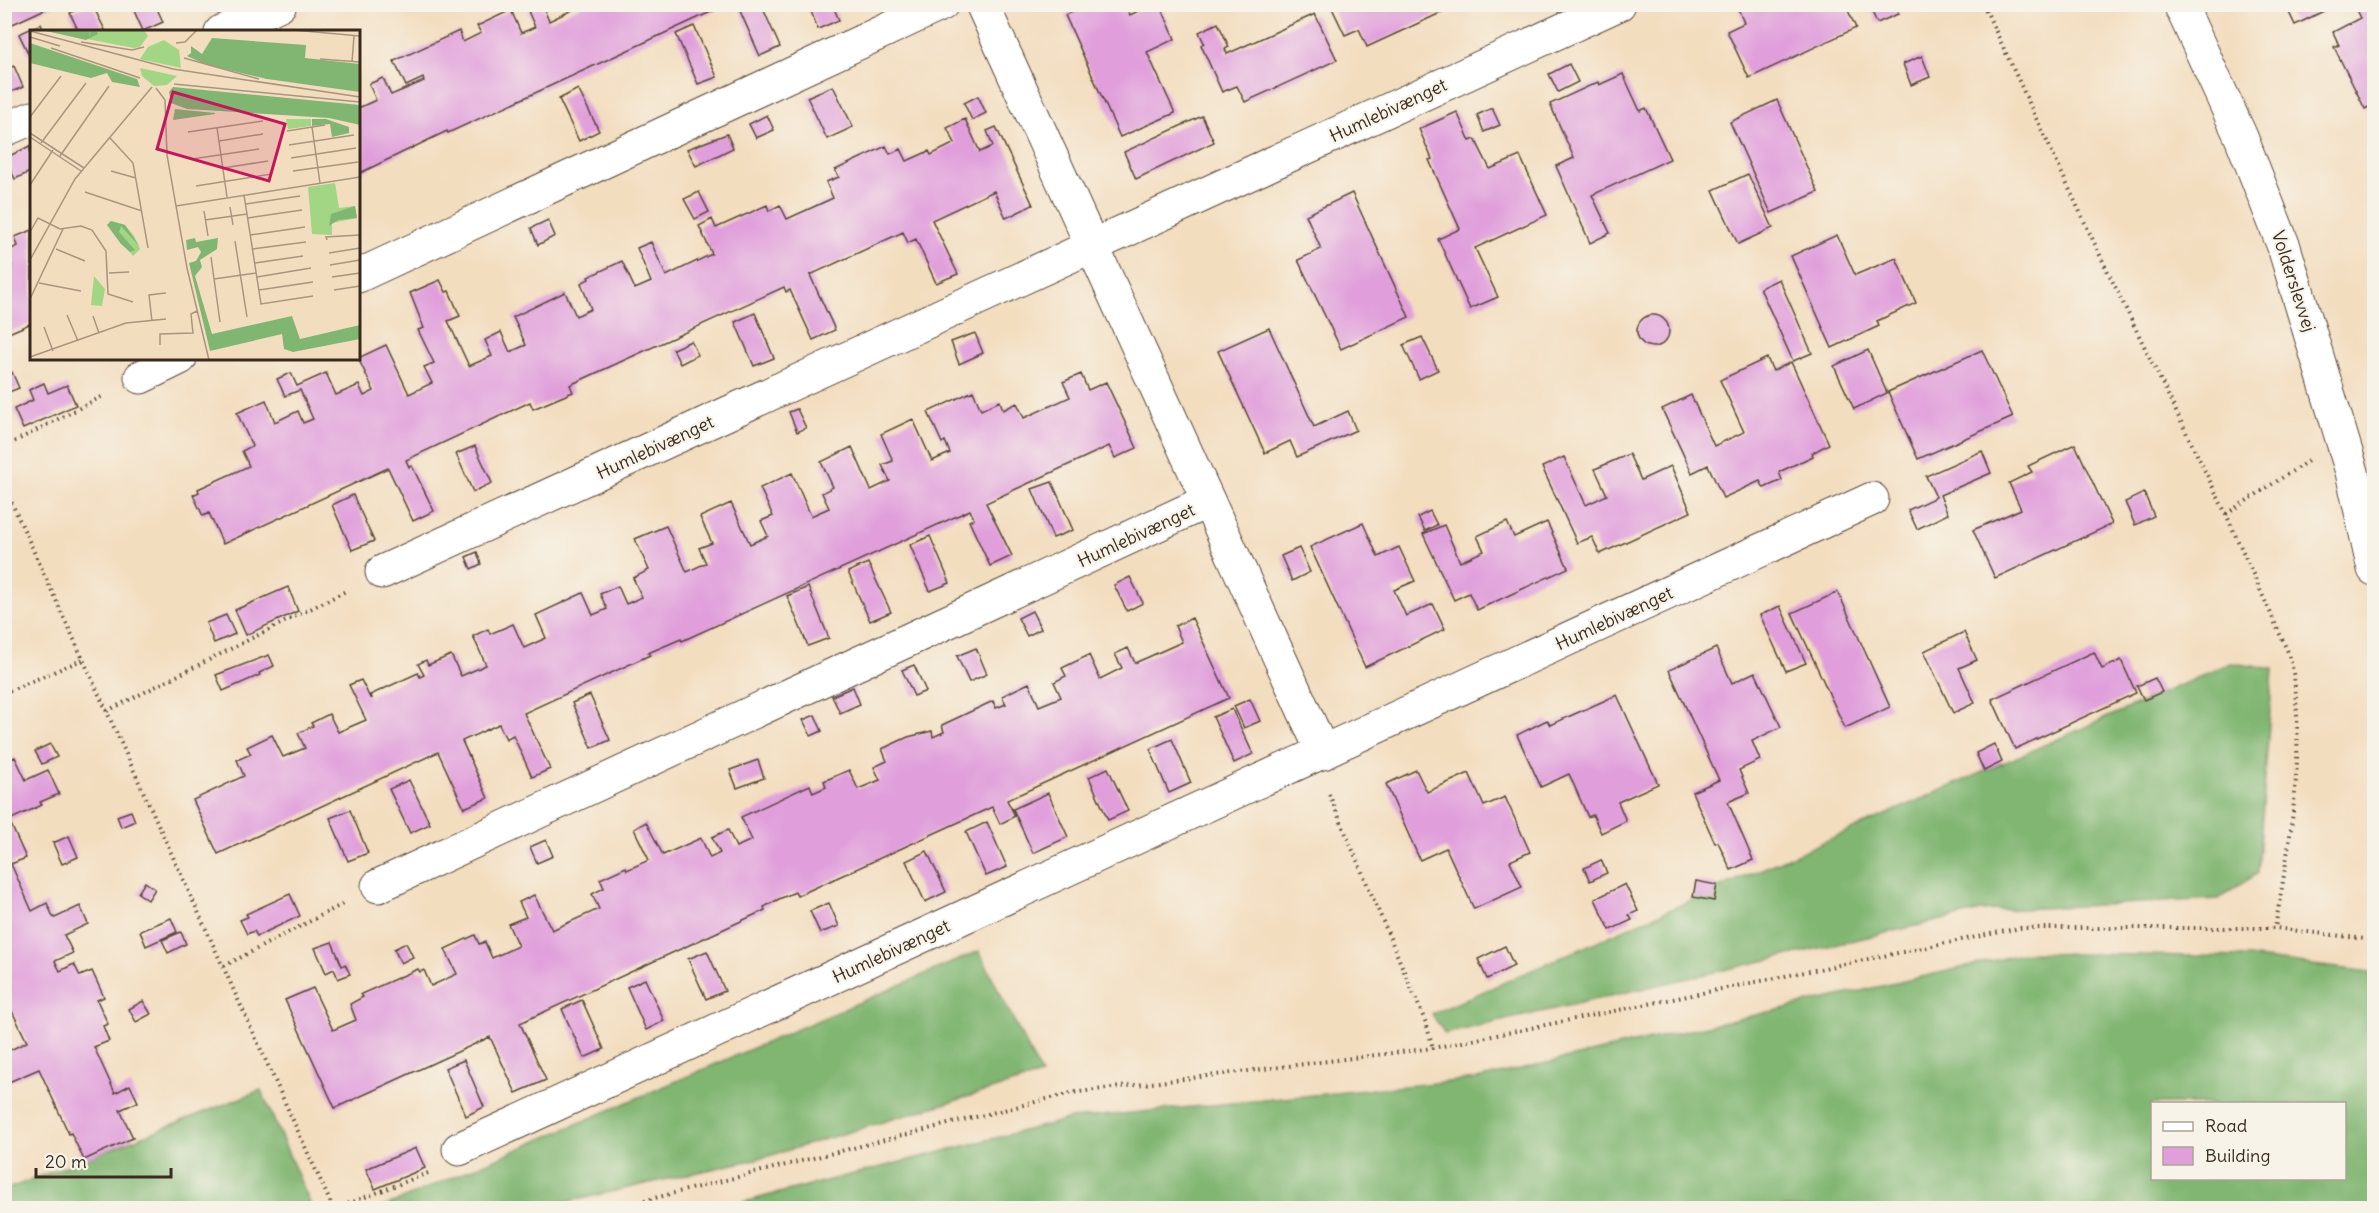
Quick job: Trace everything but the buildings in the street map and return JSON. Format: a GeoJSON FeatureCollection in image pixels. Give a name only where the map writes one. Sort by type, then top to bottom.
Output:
{"type":"FeatureCollection","features":[{"type":"Feature","properties":{"kind":"street"},"geometry":{"type":"LineString","coordinates":[[225,30],[280,4]]}},
{"type":"Feature","properties":{"kind":"street"},"geometry":{"type":"LineString","coordinates":[[360,275],[942,4]]}},
{"type":"Feature","properties":{"kind":"street","name":"Humlebivænget"},"geometry":{"type":"LineString","coordinates":[[982,4],[1208,501],[1318,755]]}},
{"type":"Feature","properties":{"kind":"street","name":"Humlebivænget"},"geometry":{"type":"LineString","coordinates":[[382,572],[1618,4]]}},
{"type":"Feature","properties":{"kind":"street","name":"Volderslevvej"},"geometry":{"type":"LineString","coordinates":[[2180,4],[2241,137],[2284,247],[2342,440],[2374,570]]}},
{"type":"Feature","properties":{"kind":"street"},"geometry":{"type":"LineString","coordinates":[[4,130],[30,119]]}},
{"type":"Feature","properties":{"kind":"street"},"geometry":{"type":"LineString","coordinates":[[141,377],[176,360]]}},
{"type":"Feature","properties":{"kind":"street","name":"Humlebivænget"},"geometry":{"type":"LineString","coordinates":[[459,1149],[1872,499]]}},
{"type":"Feature","properties":{"kind":"street","name":"Humlebivænget"},"geometry":{"type":"LineString","coordinates":[[378,886],[1208,501]]}},
{"type":"Feature","properties":{"kind":"path"},"geometry":{"type":"LineString","coordinates":[[1983,4],[2106,268],[2226,514],[2295,672],[2298,749],[2294,808],[2275,928]]}},
{"type":"Feature","properties":{"kind":"path"},"geometry":{"type":"LineString","coordinates":[[4,447],[141,377]]}},
{"type":"Feature","properties":{"kind":"path"},"geometry":{"type":"LineString","coordinates":[[2226,514],[2342,440]]}},
{"type":"Feature","properties":{"kind":"path"},"geometry":{"type":"LineString","coordinates":[[4,486],[335,1209],[432,1172],[459,1149]]}},
{"type":"Feature","properties":{"kind":"path"},"geometry":{"type":"LineString","coordinates":[[107,711],[382,572]]}},
{"type":"Feature","properties":{"kind":"path"},"geometry":{"type":"LineString","coordinates":[[4,693],[84,659]]}},
{"type":"Feature","properties":{"kind":"path"},"geometry":{"type":"LineString","coordinates":[[1318,755],[1426,1023],[1432,1047]]}},
{"type":"Feature","properties":{"kind":"path"},"geometry":{"type":"LineString","coordinates":[[224,966],[378,886]]}},
{"type":"Feature","properties":{"kind":"path"},"geometry":{"type":"LineString","coordinates":[[615,1209],[1071,1093],[1432,1047],[2020,927],[2275,928],[2374,940]]}},
{"type":"Feature","properties":{"kind":"green space"},"geometry":{"type":"Polygon","coordinates":[[[2231,663],[2273,669],[2258,873],[2218,899],[1981,911],[1445,1034],[1432,1014],[2231,663]]]}},
{"type":"Feature","properties":{"kind":"green space"},"geometry":{"type":"Polygon","coordinates":[[[979,951],[1041,1075],[765,1157],[540,1208],[381,1208],[979,951]]]}},
{"type":"Feature","properties":{"kind":"green space"},"geometry":{"type":"Polygon","coordinates":[[[2026,953],[2248,957],[2370,972],[2374,984],[2374,1208],[720,1208],[1070,1119],[1477,1079],[2026,953]]]}},
{"type":"Feature","properties":{"kind":"green space"},"geometry":{"type":"Polygon","coordinates":[[[261,1090],[312,1208],[5,1208],[5,1190],[261,1090]]]}}]}
